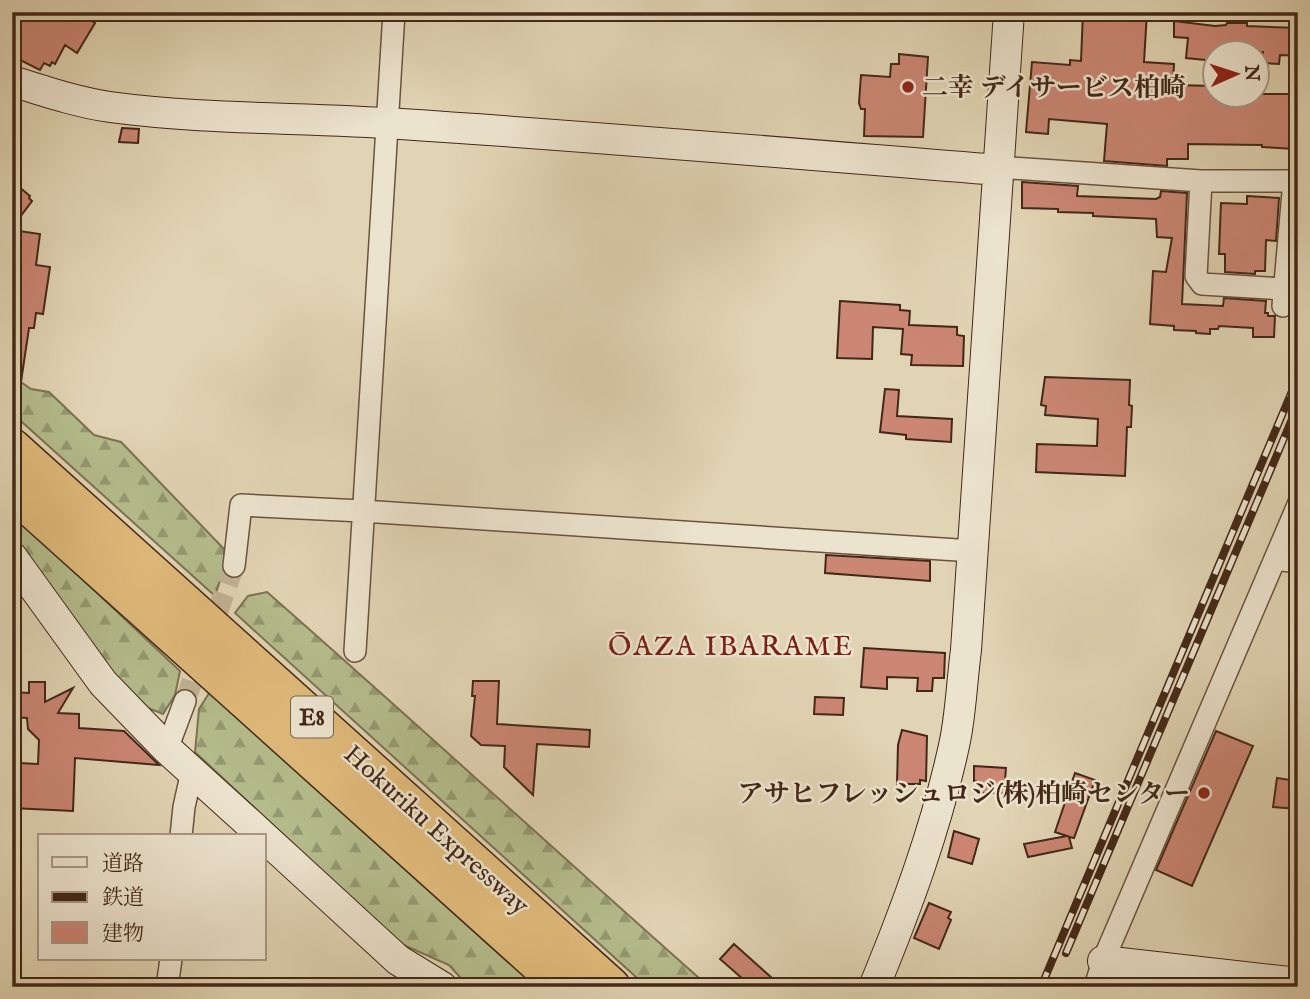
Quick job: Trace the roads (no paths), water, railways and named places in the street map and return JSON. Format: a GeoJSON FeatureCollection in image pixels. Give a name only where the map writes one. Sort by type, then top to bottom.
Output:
{"type":"FeatureCollection","features":[{"type":"Feature","properties":{"kind":"highway","name":"Hokuriku Expressway"},"geometry":{"type":"LineString","coordinates":[[12,448],[611,987]]}},
{"type":"Feature","properties":{"kind":"highway","name":"Hokuriku Expressway"},"geometry":{"type":"LineString","coordinates":[[12,490],[565,987]]}},
{"type":"Feature","properties":{"kind":"street"},"geometry":{"type":"LineString","coordinates":[[355,651],[394,12]]}},
{"type":"Feature","properties":{"kind":"street"},"geometry":{"type":"LineString","coordinates":[[874,987],[908,903],[928,842],[955,739],[966,650],[1009,12]]}},
{"type":"Feature","properties":{"kind":"street"},"geometry":{"type":"LineString","coordinates":[[12,81],[55,95],[108,107],[212,116],[386,123],[678,143],[998,170],[1011,168],[1201,181],[1296,181],[1284,298],[1202,284],[1196,276],[1201,181]]}},
{"type":"Feature","properties":{"kind":"street"},"geometry":{"type":"LineString","coordinates":[[233,566],[241,505],[973,551]]}},
{"type":"Feature","properties":{"kind":"street"},"geometry":{"type":"LineString","coordinates":[[1298,505],[1099,974],[1298,983]]}},
{"type":"Feature","properties":{"kind":"street"},"geometry":{"type":"LineString","coordinates":[[12,556],[103,684],[167,749],[261,834]]}},
{"type":"Feature","properties":{"kind":"street"},"geometry":{"type":"LineString","coordinates":[[1275,559],[1298,562]]}},
{"type":"Feature","properties":{"kind":"street"},"geometry":{"type":"LineString","coordinates":[[167,749],[185,701]]}},
{"type":"Feature","properties":{"kind":"street"},"geometry":{"type":"LineString","coordinates":[[181,834],[192,771]]}},
{"type":"Feature","properties":{"kind":"street"},"geometry":{"type":"LineString","coordinates":[[266,839],[398,960],[442,987]]}},
{"type":"Feature","properties":{"kind":"street"},"geometry":{"type":"LineString","coordinates":[[167,987],[171,960]]}},
{"type":"Feature","properties":{"kind":"tunnel"},"geometry":{"type":"LineString","coordinates":[[185,701],[234,566]]}},
{"type":"Feature","properties":{"kind":"railway"},"geometry":{"type":"LineString","coordinates":[[1041,987],[1298,377]]}},
{"type":"Feature","properties":{"kind":"railway"},"geometry":{"type":"LineString","coordinates":[[1066,953],[1298,405]]}},
{"type":"Feature","properties":{"kind":"place","name":"二幸 デイサービス柏崎"},"geometry":{"type":"Point","coordinates":[908,87]}},
{"type":"Feature","properties":{"kind":"place","name":"アサヒフレッシュロジ(株)柏崎センター"},"geometry":{"type":"Point","coordinates":[1204,793]}},
{"type":"Feature","properties":{"kind":"district","name":"ŌAZA IBARAME"},"geometry":{"type":"Point","coordinates":[731,645]}}]}
